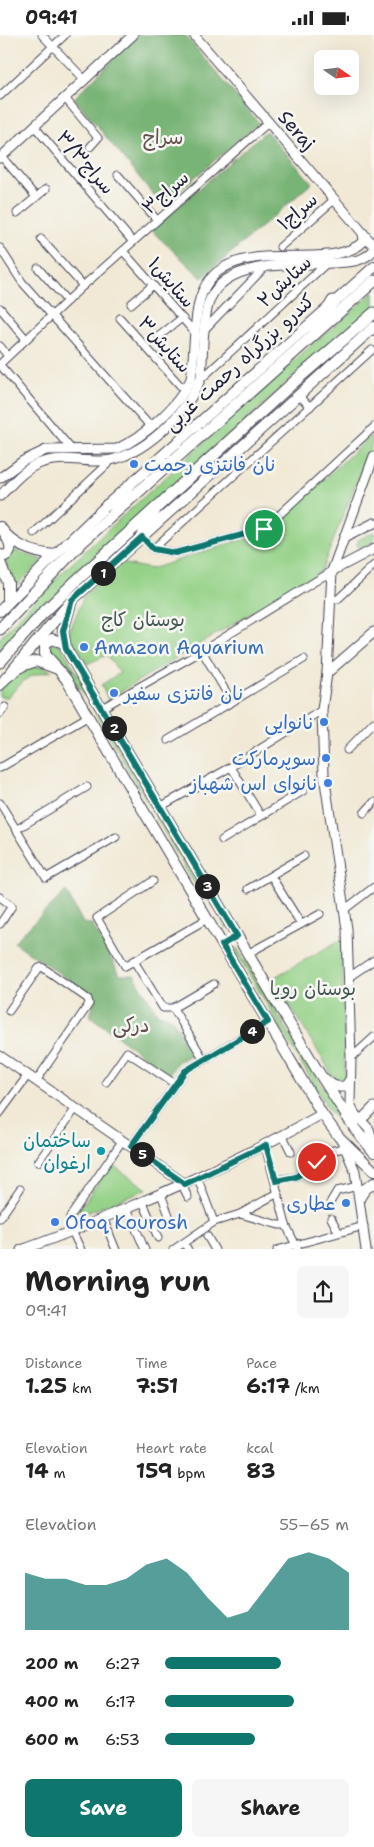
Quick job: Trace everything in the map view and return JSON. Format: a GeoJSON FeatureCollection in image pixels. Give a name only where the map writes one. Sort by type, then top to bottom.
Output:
{"type":"FeatureCollection","features":[{"type":"Feature","properties":{"kind":"main road","name":"کندرو بزرگراه رحمت غربی"},"geometry":{"type":"LineString","coordinates":[[0,611],[54,555],[107,505],[333,301],[374,267]]}},
{"type":"Feature","properties":{"kind":"main road"},"geometry":{"type":"LineString","coordinates":[[0,629],[82,543],[374,281]]}},
{"type":"Feature","properties":{"kind":"main road"},"geometry":{"type":"LineString","coordinates":[[314,334],[333,301]]}},
{"type":"Feature","properties":{"kind":"main road"},"geometry":{"type":"LineString","coordinates":[[0,662],[42,614],[157,505],[374,313]]}},
{"type":"Feature","properties":{"kind":"main road"},"geometry":{"type":"LineString","coordinates":[[3,681],[72,600],[374,327]]}},
{"type":"Feature","properties":{"kind":"main road"},"geometry":{"type":"LineString","coordinates":[[107,505],[141,491]]}},
{"type":"Feature","properties":{"kind":"main road"},"geometry":{"type":"LineString","coordinates":[[142,537],[157,505]]}},
{"type":"Feature","properties":{"kind":"main road"},"geometry":{"type":"LineString","coordinates":[[0,527],[11,547],[6,556],[0,555]]}},
{"type":"Feature","properties":{"kind":"main road"},"geometry":{"type":"LineString","coordinates":[[6,536],[30,550],[54,555]]}},
{"type":"Feature","properties":{"kind":"main road"},"geometry":{"type":"LineString","coordinates":[[0,562],[8,583],[8,601]]}},
{"type":"Feature","properties":{"kind":"main road"},"geometry":{"type":"LineString","coordinates":[[72,600],[63,631],[64,643],[316,1069],[355,1129],[374,1151]]}},
{"type":"Feature","properties":{"kind":"main road"},"geometry":{"type":"LineString","coordinates":[[64,643],[52,639],[45,644],[45,654],[58,669],[87,717],[322,1113],[339,1137],[374,1171]]}},
{"type":"Feature","properties":{"kind":"main road"},"geometry":{"type":"LineString","coordinates":[[3,681],[22,666],[36,661],[58,669]]}},
{"type":"Feature","properties":{"kind":"main road"},"geometry":{"type":"LineString","coordinates":[[222,945],[237,936]]}},
{"type":"Feature","properties":{"kind":"main road"},"geometry":{"type":"LineString","coordinates":[[316,1069],[326,1081],[335,1086],[346,1086],[350,1080]]}},
{"type":"Feature","properties":{"kind":"main road"},"geometry":{"type":"LineString","coordinates":[[360,1197],[365,1189],[374,1183]]}},
{"type":"Feature","properties":{"kind":"street"},"geometry":{"type":"LineString","coordinates":[[42,35],[84,80]]}},
{"type":"Feature","properties":{"kind":"street"},"geometry":{"type":"LineString","coordinates":[[0,96],[65,35]]}},
{"type":"Feature","properties":{"kind":"street"},"geometry":{"type":"LineString","coordinates":[[36,197],[1,157],[132,35]]}},
{"type":"Feature","properties":{"kind":"street","name":"Seraj"},"geometry":{"type":"LineString","coordinates":[[194,35],[374,245]]}},
{"type":"Feature","properties":{"kind":"street"},"geometry":{"type":"LineString","coordinates":[[65,98],[98,138],[90,147]]}},
{"type":"Feature","properties":{"kind":"street","name":"سراج۳"},"geometry":{"type":"LineString","coordinates":[[0,364],[83,286],[269,122]]}},
{"type":"Feature","properties":{"kind":"street","name":"سراج۳/۳"},"geometry":{"type":"LineString","coordinates":[[34,127],[133,242]]}},
{"type":"Feature","properties":{"kind":"street"},"geometry":{"type":"LineString","coordinates":[[118,175],[157,220]]}},
{"type":"Feature","properties":{"kind":"street"},"geometry":{"type":"LineString","coordinates":[[18,213],[46,189]]}},
{"type":"Feature","properties":{"kind":"street","name":"سراج۱"},"geometry":{"type":"LineString","coordinates":[[280,247],[335,199]]}},
{"type":"Feature","properties":{"kind":"street"},"geometry":{"type":"LineString","coordinates":[[0,496],[27,470],[46,461],[112,460],[131,453],[186,407],[200,380],[208,307],[215,289],[221,283],[243,271],[265,267],[326,264],[358,247],[364,241],[363,233]]}},
{"type":"Feature","properties":{"kind":"street"},"geometry":{"type":"LineString","coordinates":[[41,239],[83,286]]}},
{"type":"Feature","properties":{"kind":"street"},"geometry":{"type":"LineString","coordinates":[[0,248],[22,282],[150,426]]}},
{"type":"Feature","properties":{"kind":"street"},"geometry":{"type":"LineString","coordinates":[[357,262],[374,250]]}},
{"type":"Feature","properties":{"kind":"street","name":"ستایش۱"},"geometry":{"type":"LineString","coordinates":[[123,251],[196,334]]}},
{"type":"Feature","properties":{"kind":"street"},"geometry":{"type":"LineString","coordinates":[[0,478],[35,454],[46,450],[117,449],[128,444],[150,426],[185,391],[191,379],[200,299],[216,274],[230,264],[258,258],[339,258],[366,265],[367,269],[364,275]]}},
{"type":"Feature","properties":{"kind":"street","name":"ستایش۲"},"geometry":{"type":"LineString","coordinates":[[200,380],[326,264]]}},
{"type":"Feature","properties":{"kind":"street"},"geometry":{"type":"LineString","coordinates":[[206,328],[265,267]]}},
{"type":"Feature","properties":{"kind":"street"},"geometry":{"type":"LineString","coordinates":[[38,268],[67,301]]}},
{"type":"Feature","properties":{"kind":"street"},"geometry":{"type":"LineString","coordinates":[[131,304],[153,285]]}},
{"type":"Feature","properties":{"kind":"street"},"geometry":{"type":"LineString","coordinates":[[0,308],[26,339]]}},
{"type":"Feature","properties":{"kind":"street","name":"ستایش۳"},"geometry":{"type":"LineString","coordinates":[[120,318],[185,391]]}},
{"type":"Feature","properties":{"kind":"street"},"geometry":{"type":"LineString","coordinates":[[159,336],[182,318]]}},
{"type":"Feature","properties":{"kind":"street"},"geometry":{"type":"LineString","coordinates":[[0,347],[8,356]]}},
{"type":"Feature","properties":{"kind":"street"},"geometry":{"type":"LineString","coordinates":[[153,549],[372,350]]}},
{"type":"Feature","properties":{"kind":"street"},"geometry":{"type":"LineString","coordinates":[[0,364],[72,450]]}},
{"type":"Feature","properties":{"kind":"street"},"geometry":{"type":"LineString","coordinates":[[299,395],[310,407]]}},
{"type":"Feature","properties":{"kind":"street"},"geometry":{"type":"LineString","coordinates":[[178,399],[186,407]]}},
{"type":"Feature","properties":{"kind":"street"},"geometry":{"type":"LineString","coordinates":[[142,537],[153,549],[175,553],[264,529],[374,427]]}},
{"type":"Feature","properties":{"kind":"street"},"geometry":{"type":"LineString","coordinates":[[354,1113],[350,1103],[352,1058],[344,910],[324,775],[322,710],[327,673],[332,571],[370,473],[374,456]]}},
{"type":"Feature","properties":{"kind":"street"},"geometry":{"type":"LineString","coordinates":[[34,533],[112,460]]}},
{"type":"Feature","properties":{"kind":"street"},"geometry":{"type":"LineString","coordinates":[[9,473],[12,480],[16,481]]}},
{"type":"Feature","properties":{"kind":"street"},"geometry":{"type":"LineString","coordinates":[[344,538],[374,523]]}},
{"type":"Feature","properties":{"kind":"street"},"geometry":{"type":"LineString","coordinates":[[102,708],[202,651],[332,571],[374,549]]}},
{"type":"Feature","properties":{"kind":"street"},"geometry":{"type":"LineString","coordinates":[[330,600],[338,599],[374,565]]}},
{"type":"Feature","properties":{"kind":"street"},"geometry":{"type":"LineString","coordinates":[[327,673],[374,632]]}},
{"type":"Feature","properties":{"kind":"street"},"geometry":{"type":"LineString","coordinates":[[202,651],[232,702]]}},
{"type":"Feature","properties":{"kind":"street"},"geometry":{"type":"LineString","coordinates":[[168,740],[304,659]]}},
{"type":"Feature","properties":{"kind":"street"},"geometry":{"type":"LineString","coordinates":[[160,807],[231,767],[322,710]]}},
{"type":"Feature","properties":{"kind":"street"},"geometry":{"type":"LineString","coordinates":[[0,768],[87,717]]}},
{"type":"Feature","properties":{"kind":"street"},"geometry":{"type":"LineString","coordinates":[[346,750],[374,721]]}},
{"type":"Feature","properties":{"kind":"street"},"geometry":{"type":"LineString","coordinates":[[231,767],[261,816]]}},
{"type":"Feature","properties":{"kind":"street"},"geometry":{"type":"LineString","coordinates":[[17,829],[87,787]]}},
{"type":"Feature","properties":{"kind":"street"},"geometry":{"type":"LineString","coordinates":[[222,840],[303,791]]}},
{"type":"Feature","properties":{"kind":"street"},"geometry":{"type":"LineString","coordinates":[[364,813],[374,802]]}},
{"type":"Feature","properties":{"kind":"street"},"geometry":{"type":"LineString","coordinates":[[0,803],[46,878],[116,837]]}},
{"type":"Feature","properties":{"kind":"street"},"geometry":{"type":"LineString","coordinates":[[248,889],[304,857]]}},
{"type":"Feature","properties":{"kind":"street"},"geometry":{"type":"LineString","coordinates":[[271,876],[301,924]]}},
{"type":"Feature","properties":{"kind":"street"},"geometry":{"type":"LineString","coordinates":[[153,881],[97,918],[124,965],[207,919]]}},
{"type":"Feature","properties":{"kind":"street"},"geometry":{"type":"LineString","coordinates":[[344,910],[374,887]]}},
{"type":"Feature","properties":{"kind":"street"},"geometry":{"type":"LineString","coordinates":[[0,897],[12,906],[0,924]]}},
{"type":"Feature","properties":{"kind":"street"},"geometry":{"type":"LineString","coordinates":[[247,954],[320,914]]}},
{"type":"Feature","properties":{"kind":"street"},"geometry":{"type":"LineString","coordinates":[[349,977],[374,960]]}},
{"type":"Feature","properties":{"kind":"street"},"geometry":{"type":"LineString","coordinates":[[134,961],[163,1008],[173,1008],[214,985]]}},
{"type":"Feature","properties":{"kind":"street"},"geometry":{"type":"LineString","coordinates":[[10,1011],[42,967],[89,1001],[36,1081]]}},
{"type":"Feature","properties":{"kind":"street"},"geometry":{"type":"LineString","coordinates":[[173,1008],[204,1060]]}},
{"type":"Feature","properties":{"kind":"street"},"geometry":{"type":"LineString","coordinates":[[131,1146],[185,1071],[268,1022]]}},
{"type":"Feature","properties":{"kind":"street"},"geometry":{"type":"LineString","coordinates":[[352,1058],[374,1037]]}},
{"type":"Feature","properties":{"kind":"street"},"geometry":{"type":"LineString","coordinates":[[106,1082],[127,1052],[175,1084]]}},
{"type":"Feature","properties":{"kind":"street"},"geometry":{"type":"LineString","coordinates":[[0,1056],[131,1146],[184,1185],[188,1197]]}},
{"type":"Feature","properties":{"kind":"street"},"geometry":{"type":"LineString","coordinates":[[0,1113],[3,1104],[28,1075]]}},
{"type":"Feature","properties":{"kind":"street"},"geometry":{"type":"LineString","coordinates":[[334,1098],[354,1113],[369,1129],[374,1151]]}},
{"type":"Feature","properties":{"kind":"street"},"geometry":{"type":"LineString","coordinates":[[361,1120],[374,1107]]}},
{"type":"Feature","properties":{"kind":"street"},"geometry":{"type":"LineString","coordinates":[[38,1162],[76,1108]]}},
{"type":"Feature","properties":{"kind":"street"},"geometry":{"type":"LineString","coordinates":[[21,1249],[70,1232],[198,1179],[283,1136],[322,1113]]}},
{"type":"Feature","properties":{"kind":"street"},"geometry":{"type":"LineString","coordinates":[[283,1136],[291,1152]]}},
{"type":"Feature","properties":{"kind":"street"},"geometry":{"type":"LineString","coordinates":[[339,1137],[351,1160],[358,1186],[366,1249]]}},
{"type":"Feature","properties":{"kind":"street"},"geometry":{"type":"LineString","coordinates":[[81,1249],[70,1232],[70,1217],[122,1141]]}},
{"type":"Feature","properties":{"kind":"street"},"geometry":{"type":"LineString","coordinates":[[266,1145],[286,1225],[297,1247]]}},
{"type":"Feature","properties":{"kind":"street"},"geometry":{"type":"LineString","coordinates":[[276,1181],[296,1177],[329,1151],[345,1148]]}},
{"type":"Feature","properties":{"kind":"street"},"geometry":{"type":"LineString","coordinates":[[198,1179],[214,1222]]}},
{"type":"Feature","properties":{"kind":"street"},"geometry":{"type":"LineString","coordinates":[[331,1201],[337,1191],[358,1186]]}},
{"type":"Feature","properties":{"kind":"street"},"geometry":{"type":"LineString","coordinates":[[0,1218],[20,1189]]}},
{"type":"Feature","properties":{"kind":"street"},"geometry":{"type":"LineString","coordinates":[[173,1249],[214,1222],[240,1214],[278,1193]]}},
{"type":"Feature","properties":{"kind":"street"},"geometry":{"type":"LineString","coordinates":[[161,1194],[170,1218]]}},
{"type":"Feature","properties":{"kind":"street"},"geometry":{"type":"LineString","coordinates":[[143,1202],[158,1238]]}},
{"type":"Feature","properties":{"kind":"street"},"geometry":{"type":"LineString","coordinates":[[127,1208],[145,1249]]}},
{"type":"Feature","properties":{"kind":"street"},"geometry":{"type":"LineString","coordinates":[[240,1214],[279,1225],[286,1225]]}},
{"type":"Feature","properties":{"kind":"street"},"geometry":{"type":"LineString","coordinates":[[103,1218],[116,1249]]}},
{"type":"Feature","properties":{"kind":"street"},"geometry":{"type":"LineString","coordinates":[[331,1218],[338,1231]]}},
{"type":"Feature","properties":{"kind":"street"},"geometry":{"type":"LineString","coordinates":[[279,1249],[297,1247],[338,1231],[364,1225]]}},
{"type":"Feature","properties":{"kind":"street"},"geometry":{"type":"LineString","coordinates":[[207,1236],[215,1249]]}},
{"type":"Feature","properties":{"kind":"street"},"geometry":{"type":"LineString","coordinates":[[310,1241],[312,1249]]}},
{"type":"Feature","properties":{"kind":"green space"},"geometry":{"type":"Polygon","coordinates":[[[138,35],[185,35],[259,123],[162,205],[74,98],[138,35]]]}},
{"type":"Feature","properties":{"kind":"green space"},"geometry":{"type":"Polygon","coordinates":[[[266,131],[312,183],[202,278],[151,230],[266,131]]]}},
{"type":"Feature","properties":{"kind":"green space"},"geometry":{"type":"Polygon","coordinates":[[[374,292],[374,307],[290,379],[0,658],[0,638],[45,589],[307,349],[374,292]]]}},
{"type":"Feature","properties":{"kind":"green space","name":"بوستان کاج"},"geometry":{"type":"Polygon","coordinates":[[[374,433],[374,438],[321,571],[108,699],[101,685],[120,673],[107,655],[87,664],[69,633],[84,596],[120,563],[151,569],[268,531],[374,433]]]}},
{"type":"Feature","properties":{"kind":"green space"},"geometry":{"type":"Polygon","coordinates":[[[374,532],[374,542],[359,548],[357,545],[358,540],[374,532]]]}},
{"type":"Feature","properties":{"kind":"green space"},"geometry":{"type":"Polygon","coordinates":[[[13,550],[42,560],[14,588],[11,572],[4,559],[13,550]]]}},
{"type":"Feature","properties":{"kind":"green space"},"geometry":{"type":"Polygon","coordinates":[[[59,643],[228,927],[226,928],[213,906],[194,883],[99,718],[66,667],[52,652],[51,644],[59,643]]]}},
{"type":"Feature","properties":{"kind":"green space"},"geometry":{"type":"Polygon","coordinates":[[[40,666],[52,671],[31,676],[8,697],[0,697],[0,689],[13,677],[23,671],[40,666]]]}},
{"type":"Feature","properties":{"kind":"green space"},"geometry":{"type":"Polygon","coordinates":[[[66,891],[83,923],[92,924],[120,975],[134,975],[158,1014],[172,1018],[193,1054],[177,1062],[169,1075],[90,1016],[95,998],[14,942],[66,891]]]}},
{"type":"Feature","properties":{"kind":"green space","name":"بوستان رویا"},"geometry":{"type":"Polygon","coordinates":[[[342,939],[345,1078],[340,1082],[336,1081],[273,978],[342,939]]]}},
{"type":"Feature","properties":{"kind":"green space"},"geometry":{"type":"Polygon","coordinates":[[[237,948],[310,1067],[374,1159],[354,1143],[329,1110],[235,950],[237,948]]]}},
{"type":"Feature","properties":{"kind":"green space"},"geometry":{"type":"Polygon","coordinates":[[[111,1164],[147,1189],[81,1215],[78,1211],[111,1164]]]}},
{"type":"Feature","properties":{"kind":"place","name":"نان فانتزی رحمت"},"geometry":{"type":"Point","coordinates":[134,464]}},
{"type":"Feature","properties":{"kind":"place","name":"Amazon Aquarium"},"geometry":{"type":"Point","coordinates":[84,647]}},
{"type":"Feature","properties":{"kind":"place","name":"نان فانتزی سفیر"},"geometry":{"type":"Point","coordinates":[114,693]}},
{"type":"Feature","properties":{"kind":"place","name":"نانوایی"},"geometry":{"type":"Point","coordinates":[324,722]}},
{"type":"Feature","properties":{"kind":"place","name":"سوپرمارکت"},"geometry":{"type":"Point","coordinates":[326,758]}},
{"type":"Feature","properties":{"kind":"place","name":"نانوای اس شهباز"},"geometry":{"type":"Point","coordinates":[328,783]}},
{"type":"Feature","properties":{"kind":"place","name":"ساختمان ارغوان"},"geometry":{"type":"Point","coordinates":[101,1151]}},
{"type":"Feature","properties":{"kind":"place","name":"عطاری"},"geometry":{"type":"Point","coordinates":[346,1203]}},
{"type":"Feature","properties":{"kind":"place","name":"Ofoq Kourosh"},"geometry":{"type":"Point","coordinates":[55,1222]}},
{"type":"Feature","properties":{"kind":"district","name":"سراج"},"geometry":{"type":"Point","coordinates":[163,137]}},
{"type":"Feature","properties":{"kind":"district","name":"درکی"},"geometry":{"type":"Point","coordinates":[131,1025]}},
{"type":"Feature","properties":{"kind":"route"},"geometry":{"type":"LineString","coordinates":[[264,529],[175,553],[153,549],[142,537],[72,600],[63,631],[64,643],[237,936],[222,945],[268,1022],[185,1071],[131,1146],[185,1184],[266,1145],[276,1181],[292,1179],[317,1162]]}}]}
